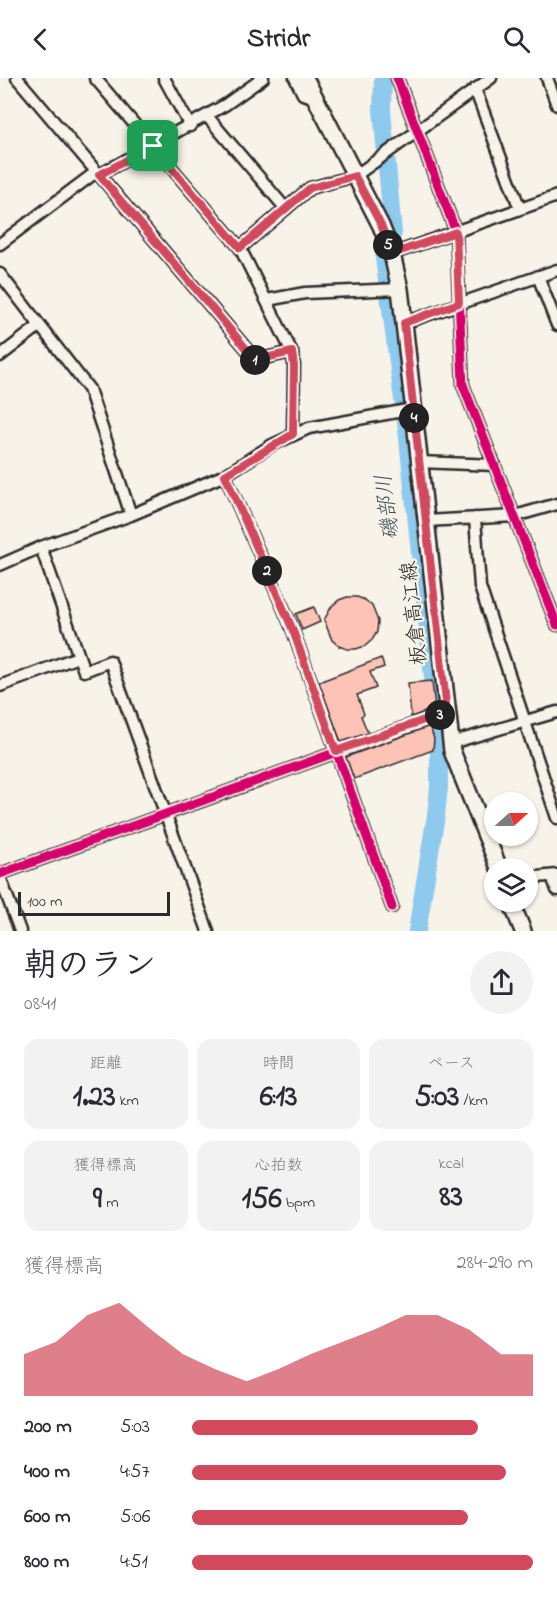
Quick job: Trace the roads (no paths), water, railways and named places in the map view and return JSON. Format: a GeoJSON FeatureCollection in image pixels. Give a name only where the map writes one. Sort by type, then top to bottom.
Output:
{"type":"FeatureCollection","features":[{"type":"Feature","properties":{"kind":"main road","name":"板倉高江線"},"geometry":{"type":"LineString","coordinates":[[305,78],[381,225],[392,254],[404,323],[452,751],[495,858]]}},
{"type":"Feature","properties":{"kind":"main road"},"geometry":{"type":"LineString","coordinates":[[516,912],[523,931]]}},
{"type":"Feature","properties":{"kind":"street"},"geometry":{"type":"LineString","coordinates":[[16,78],[256,360],[292,352]]}},
{"type":"Feature","properties":{"kind":"street"},"geometry":{"type":"LineString","coordinates":[[95,78],[240,248],[292,352],[294,366],[293,434]]}},
{"type":"Feature","properties":{"kind":"street"},"geometry":{"type":"LineString","coordinates":[[164,78],[190,126]]}},
{"type":"Feature","properties":{"kind":"street"},"geometry":{"type":"LineString","coordinates":[[0,244],[98,174],[190,126],[246,92],[263,78]]}},
{"type":"Feature","properties":{"kind":"street"},"geometry":{"type":"LineString","coordinates":[[295,78],[303,94],[316,99],[319,90],[313,78]]}},
{"type":"Feature","properties":{"kind":"street"},"geometry":{"type":"LineString","coordinates":[[397,78],[456,232],[463,385],[557,625]]}},
{"type":"Feature","properties":{"kind":"street"},"geometry":{"type":"LineString","coordinates":[[240,248],[310,188],[355,176],[491,78]]}},
{"type":"Feature","properties":{"kind":"street"},"geometry":{"type":"LineString","coordinates":[[547,78],[557,105]]}},
{"type":"Feature","properties":{"kind":"street"},"geometry":{"type":"LineString","coordinates":[[475,89],[520,209]]}},
{"type":"Feature","properties":{"kind":"street"},"geometry":{"type":"LineString","coordinates":[[207,116],[286,209]]}},
{"type":"Feature","properties":{"kind":"street"},"geometry":{"type":"LineString","coordinates":[[392,254],[557,196]]}},
{"type":"Feature","properties":{"kind":"street"},"geometry":{"type":"LineString","coordinates":[[404,323],[557,270]]}},
{"type":"Feature","properties":{"kind":"street"},"geometry":{"type":"LineString","coordinates":[[0,273],[89,389],[131,515]]}},
{"type":"Feature","properties":{"kind":"street"},"geometry":{"type":"LineString","coordinates":[[538,276],[557,326]]}},
{"type":"Feature","properties":{"kind":"street"},"geometry":{"type":"LineString","coordinates":[[267,300],[305,293],[400,290]]}},
{"type":"Feature","properties":{"kind":"street"},"geometry":{"type":"LineString","coordinates":[[0,356],[39,326]]}},
{"type":"Feature","properties":{"kind":"street"},"geometry":{"type":"LineString","coordinates":[[0,565],[41,547],[131,515],[225,475],[293,434],[328,424],[413,409]]}},
{"type":"Feature","properties":{"kind":"street"},"geometry":{"type":"LineString","coordinates":[[419,462],[495,465]]}},
{"type":"Feature","properties":{"kind":"street"},"geometry":{"type":"LineString","coordinates":[[225,475],[292,628],[392,907]]}},
{"type":"Feature","properties":{"kind":"street"},"geometry":{"type":"LineString","coordinates":[[426,521],[515,516],[557,504]]}},
{"type":"Feature","properties":{"kind":"street"},"geometry":{"type":"LineString","coordinates":[[475,518],[480,587],[557,818]]}},
{"type":"Feature","properties":{"kind":"street"},"geometry":{"type":"LineString","coordinates":[[41,547],[84,671],[110,661],[208,931]]}},
{"type":"Feature","properties":{"kind":"street"},"geometry":{"type":"LineString","coordinates":[[0,686],[78,657]]}},
{"type":"Feature","properties":{"kind":"street"},"geometry":{"type":"LineString","coordinates":[[20,931],[0,875],[447,712]]}},
{"type":"Feature","properties":{"kind":"street"},"geometry":{"type":"LineString","coordinates":[[451,743],[557,712]]}},
{"type":"Feature","properties":{"kind":"street"},"geometry":{"type":"LineString","coordinates":[[538,877],[554,876],[557,890]]}},
{"type":"Feature","properties":{"kind":"waterway","name":"磯部川"},"geometry":{"type":"LineString","coordinates":[[383,78],[382,110],[393,233],[384,258],[407,429],[439,734],[439,787],[436,815],[417,931]]}}]}
